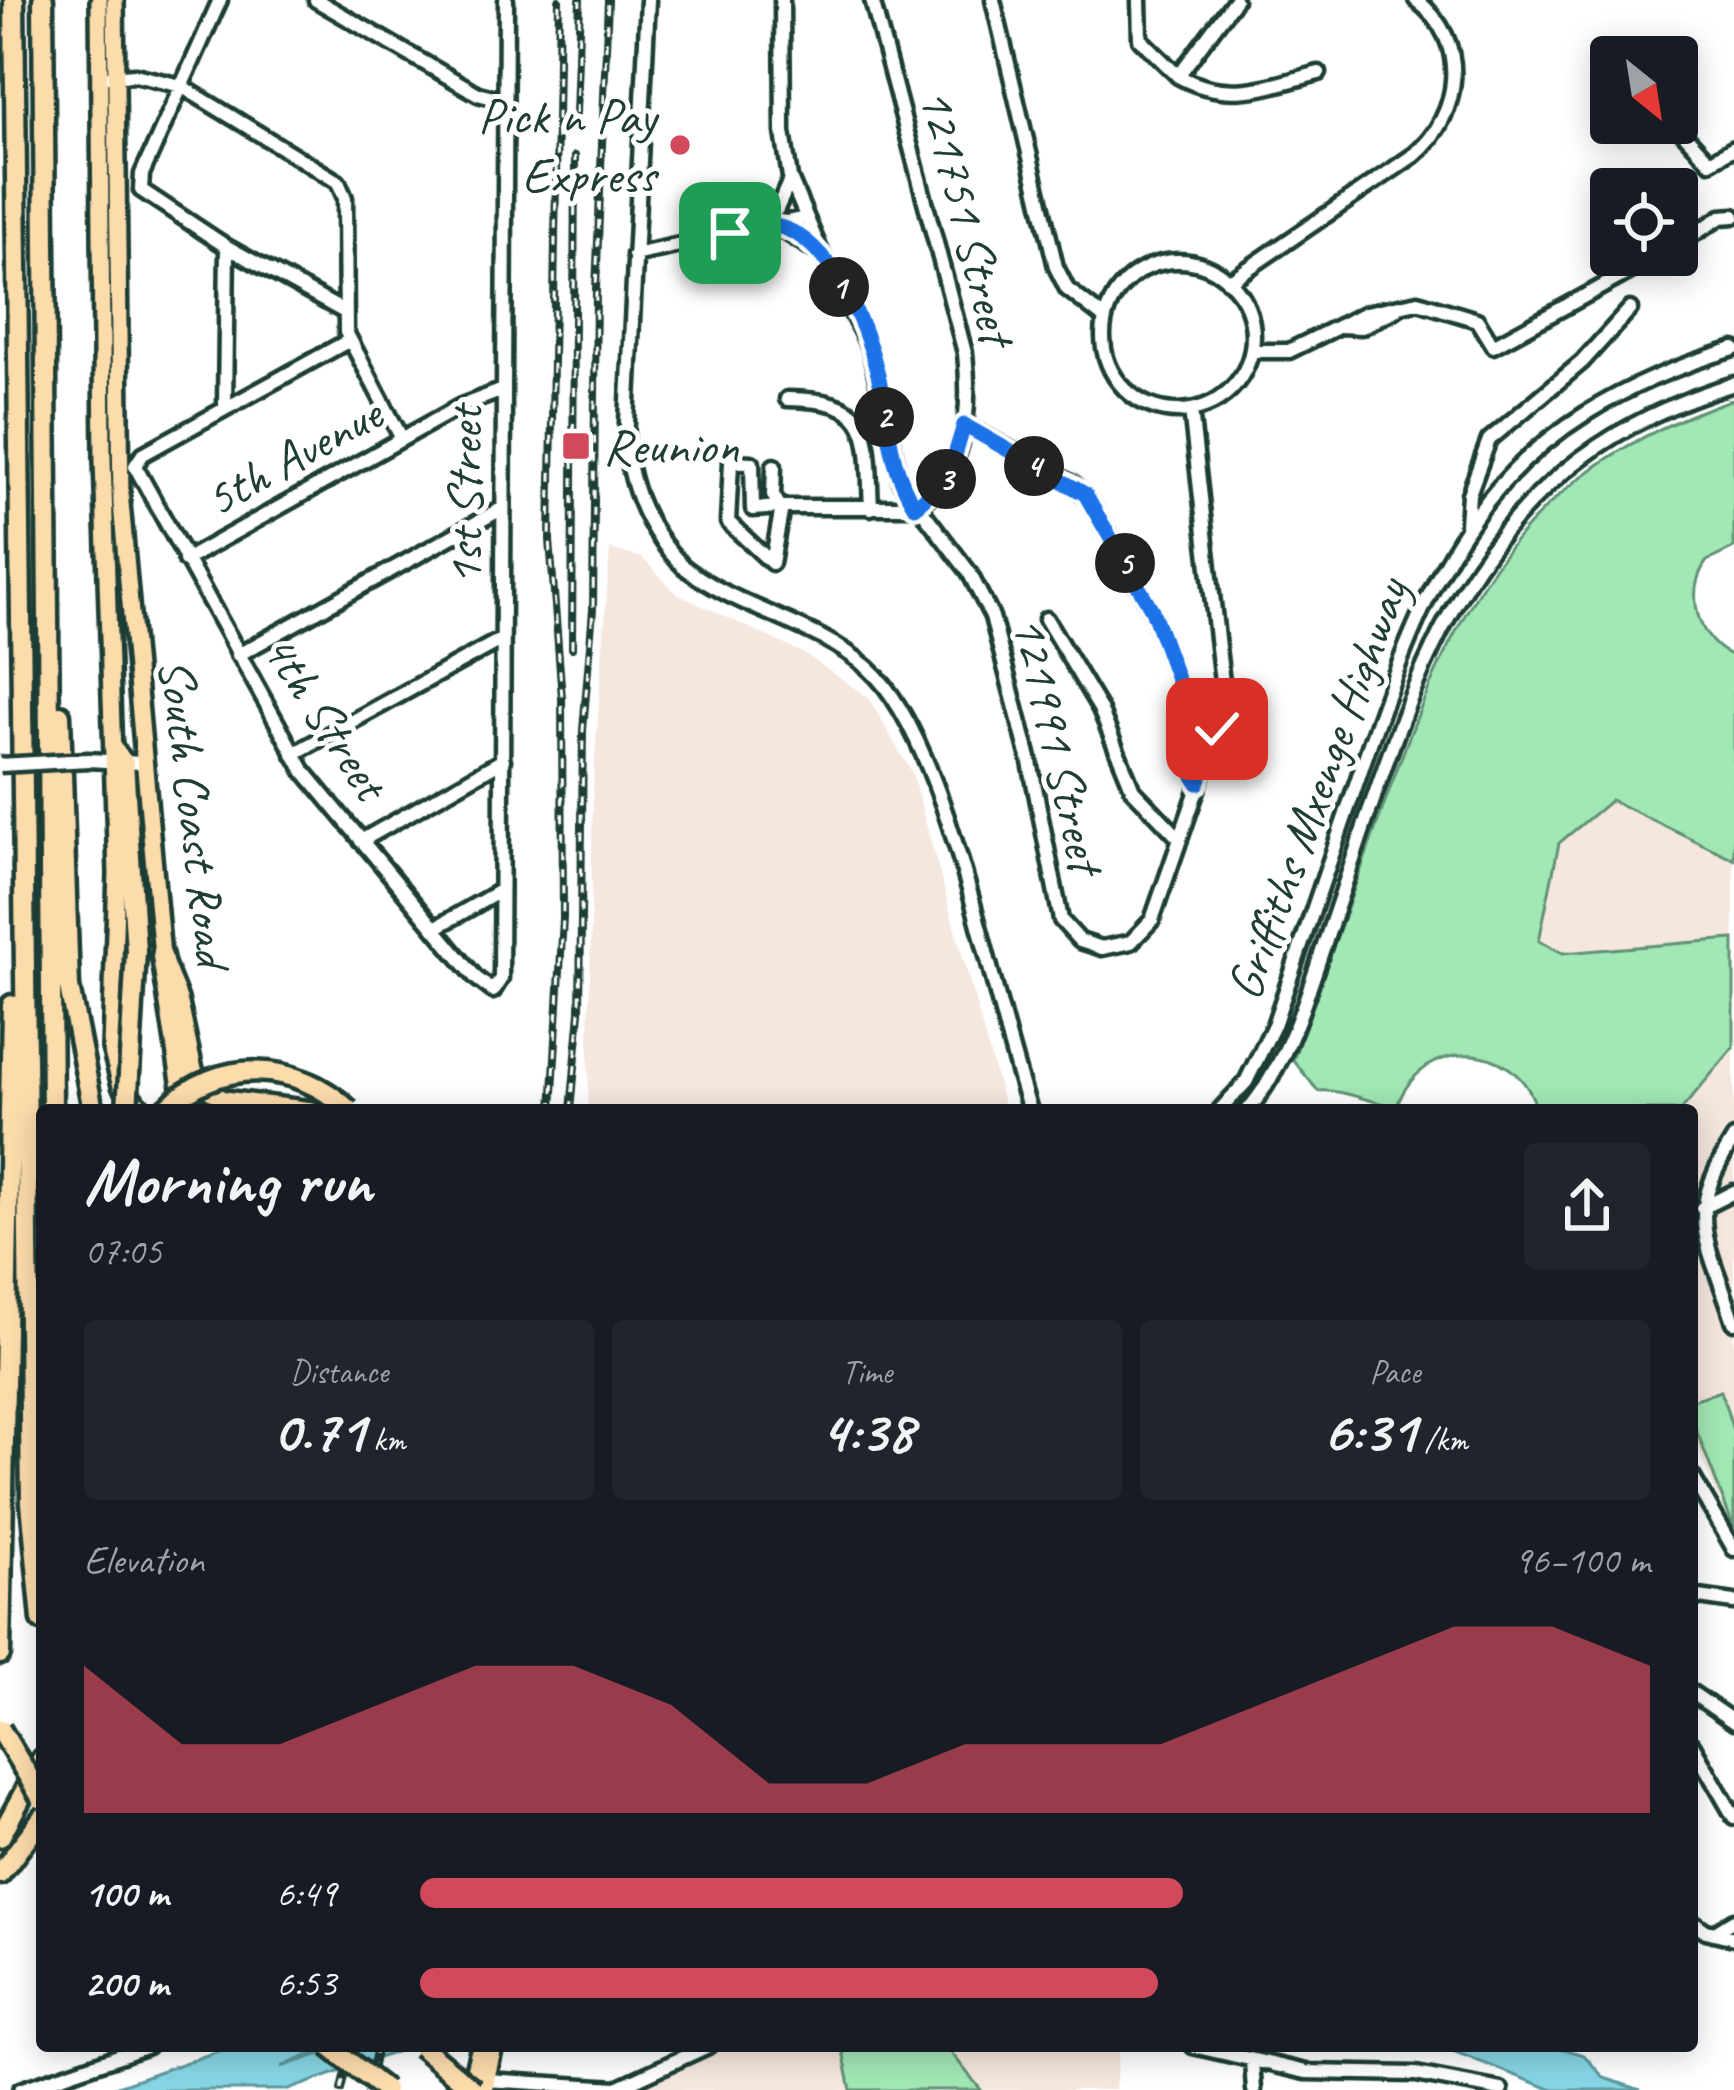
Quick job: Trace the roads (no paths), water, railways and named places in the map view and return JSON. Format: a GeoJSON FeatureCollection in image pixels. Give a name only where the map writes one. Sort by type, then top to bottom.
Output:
{"type":"FeatureCollection","features":[{"type":"Feature","properties":{"kind":"highway"},"geometry":{"type":"LineString","coordinates":[[14,0],[22,906],[31,1502],[36,1556]]}},
{"type":"Feature","properties":{"kind":"highway"},"geometry":{"type":"LineString","coordinates":[[43,0],[43,449],[52,1104]]}},
{"type":"Feature","properties":{"kind":"highway"},"geometry":{"type":"LineString","coordinates":[[43,449],[55,480],[69,987],[93,1104]]}},
{"type":"Feature","properties":{"kind":"highway"},"geometry":{"type":"LineString","coordinates":[[127,758],[136,951],[127,1104]]}},
{"type":"Feature","properties":{"kind":"highway"},"geometry":{"type":"LineString","coordinates":[[0,1654],[12,982],[22,906]]}},
{"type":"Feature","properties":{"kind":"highway"},"geometry":{"type":"LineString","coordinates":[[162,956],[185,1104]]}},
{"type":"Feature","properties":{"kind":"highway"},"geometry":{"type":"LineString","coordinates":[[174,1104],[199,1084],[256,1070],[309,1081],[342,1104]]}},
{"type":"Feature","properties":{"kind":"highway"},"geometry":{"type":"LineString","coordinates":[[0,1729],[36,1789]]}},
{"type":"Feature","properties":{"kind":"highway"},"geometry":{"type":"LineString","coordinates":[[0,1837],[36,1770]]}},
{"type":"Feature","properties":{"kind":"highway"},"geometry":{"type":"LineString","coordinates":[[0,1874],[36,1826]]}},
{"type":"Feature","properties":{"kind":"highway"},"geometry":{"type":"LineString","coordinates":[[337,2052],[385,2090]]}},
{"type":"Feature","properties":{"kind":"highway"},"geometry":{"type":"LineString","coordinates":[[435,2052],[482,2071]]}},
{"type":"Feature","properties":{"kind":"main road"},"geometry":{"type":"LineString","coordinates":[[99,0],[113,503]]}},
{"type":"Feature","properties":{"kind":"main road"},"geometry":{"type":"LineString","coordinates":[[113,503],[115,0]]}},
{"type":"Feature","properties":{"kind":"main road","name":"South Coast Road"},"geometry":{"type":"LineString","coordinates":[[113,503],[127,758],[112,1060],[121,1086],[138,1104]]}},
{"type":"Feature","properties":{"kind":"main road","name":"South Coast Road"},"geometry":{"type":"LineString","coordinates":[[113,503],[127,758],[162,956],[179,1000],[191,1060],[204,1086],[224,1099],[264,1104]]}},
{"type":"Feature","properties":{"kind":"street"},"geometry":{"type":"LineString","coordinates":[[220,0],[142,174],[141,190],[227,248],[344,311]]}},
{"type":"Feature","properties":{"kind":"street"},"geometry":{"type":"LineString","coordinates":[[316,0],[472,91],[504,101]]}},
{"type":"Feature","properties":{"kind":"street","name":"1st Street"},"geometry":{"type":"LineString","coordinates":[[496,990],[501,978],[506,0]]}},
{"type":"Feature","properties":{"kind":"street"},"geometry":{"type":"LineString","coordinates":[[648,0],[626,442],[645,514],[662,544],[695,576],[842,649],[870,670],[906,714],[934,784],[1028,1104]]}},
{"type":"Feature","properties":{"kind":"street","name":"121991 Street"},"geometry":{"type":"LineString","coordinates":[[782,0],[783,132],[790,178],[824,260],[866,336],[897,472],[915,507],[969,572],[994,625],[1037,790],[1056,903],[1067,931],[1102,948],[1136,939],[1152,920],[1217,729],[1224,677],[1191,410]]}},
{"type":"Feature","properties":{"kind":"street","name":"121751 Street"},"geometry":{"type":"LineString","coordinates":[[872,0],[960,332],[967,375],[964,425],[949,475],[915,507]]}},
{"type":"Feature","properties":{"kind":"street"},"geometry":{"type":"LineString","coordinates":[[993,0],[1061,280],[1104,319]]}},
{"type":"Feature","properties":{"kind":"street"},"geometry":{"type":"LineString","coordinates":[[1138,0],[1140,39],[1178,76],[1210,89],[1284,86],[1319,73]]}},
{"type":"Feature","properties":{"kind":"street"},"geometry":{"type":"LineString","coordinates":[[1178,76],[1235,0]]}},
{"type":"Feature","properties":{"kind":"street"},"geometry":{"type":"LineString","coordinates":[[1230,281],[1436,135],[1453,93],[1453,56],[1436,20],[1416,0]]}},
{"type":"Feature","properties":{"kind":"street"},"geometry":{"type":"LineString","coordinates":[[98,77],[181,86],[327,172],[343,188],[348,340],[402,439]]}},
{"type":"Feature","properties":{"kind":"street"},"geometry":{"type":"LineString","coordinates":[[1693,144],[1709,162],[1734,148]]}},
{"type":"Feature","properties":{"kind":"street"},"geometry":{"type":"LineString","coordinates":[[751,229],[777,208],[790,178]]}},
{"type":"Feature","properties":{"kind":"street"},"geometry":{"type":"LineString","coordinates":[[1698,232],[1721,217],[1734,216]]}},
{"type":"Feature","properties":{"kind":"street"},"geometry":{"type":"LineString","coordinates":[[634,255],[805,218]]}},
{"type":"Feature","properties":{"kind":"street"},"geometry":{"type":"LineString","coordinates":[[771,224],[798,235],[824,260]]}},
{"type":"Feature","properties":{"kind":"street"},"geometry":{"type":"LineString","coordinates":[[227,248],[225,407],[348,340]]}},
{"type":"Feature","properties":{"kind":"street"},"geometry":{"type":"LineString","coordinates":[[1190,262],[1230,281],[1250,314],[1252,352],[1230,390],[1191,410],[1164,410],[1127,393],[1106,359],[1104,319],[1119,288],[1156,264],[1190,262]]}},
{"type":"Feature","properties":{"kind":"street"},"geometry":{"type":"LineString","coordinates":[[1252,352],[1289,351],[1339,326],[1366,326],[1403,305],[1431,304],[1472,318],[1493,346],[1621,276]]}},
{"type":"Feature","properties":{"kind":"street"},"geometry":{"type":"LineString","coordinates":[[1467,526],[1469,494],[1490,440],[1548,394],[1630,309]]}},
{"type":"Feature","properties":{"kind":"street","name":"Griffiths Mxenge Highway"},"geometry":{"type":"LineString","coordinates":[[1226,1104],[1246,1082],[1274,1025],[1412,623],[1467,526],[1514,470],[1584,416],[1663,373],[1734,349]]}},
{"type":"Feature","properties":{"kind":"street","name":"Griffiths Mxenge Highway"},"geometry":{"type":"LineString","coordinates":[[1251,1104],[1293,1032],[1414,684],[1444,614],[1512,523],[1576,464],[1660,412],[1734,383]]}},
{"type":"Feature","properties":{"kind":"street","name":"5th Avenue"},"geometry":{"type":"LineString","coordinates":[[185,560],[402,439],[503,390]]}},
{"type":"Feature","properties":{"kind":"street"},"geometry":{"type":"LineString","coordinates":[[787,399],[831,402],[860,418],[868,437],[871,508]]}},
{"type":"Feature","properties":{"kind":"street","name":"4th Street"},"geometry":{"type":"LineString","coordinates":[[225,407],[143,454],[136,469],[293,754],[484,986],[496,990]]}},
{"type":"Feature","properties":{"kind":"street"},"geometry":{"type":"LineString","coordinates":[[964,425],[1085,494],[1152,610],[1188,709],[1185,760],[1198,783]]}},
{"type":"Feature","properties":{"kind":"street"},"geometry":{"type":"LineString","coordinates":[[774,466],[773,495],[781,507],[772,563],[728,522],[730,463],[752,463],[753,509],[781,507],[915,507]]}},
{"type":"Feature","properties":{"kind":"street"},"geometry":{"type":"LineString","coordinates":[[238,655],[503,508]]}},
{"type":"Feature","properties":{"kind":"street"},"geometry":{"type":"LineString","coordinates":[[1046,620],[1100,709],[1133,790],[1180,839]]}},
{"type":"Feature","properties":{"kind":"street"},"geometry":{"type":"LineString","coordinates":[[293,754],[502,638]]}},
{"type":"Feature","properties":{"kind":"street"},"geometry":{"type":"LineString","coordinates":[[0,765],[127,758]]}},
{"type":"Feature","properties":{"kind":"street"},"geometry":{"type":"LineString","coordinates":[[361,841],[503,760]]}},
{"type":"Feature","properties":{"kind":"street"},"geometry":{"type":"LineString","coordinates":[[435,928],[500,891]]}},
{"type":"Feature","properties":{"kind":"street"},"geometry":{"type":"LineString","coordinates":[[1734,1138],[1706,1185],[1702,1208],[1734,1318]]}},
{"type":"Feature","properties":{"kind":"street"},"geometry":{"type":"LineString","coordinates":[[1702,1208],[1734,1192]]}},
{"type":"Feature","properties":{"kind":"street"},"geometry":{"type":"LineString","coordinates":[[1698,1486],[1734,1549]]}},
{"type":"Feature","properties":{"kind":"street"},"geometry":{"type":"LineString","coordinates":[[1698,1597],[1734,1602]]}},
{"type":"Feature","properties":{"kind":"street"},"geometry":{"type":"LineString","coordinates":[[1698,1697],[1734,1722]]}},
{"type":"Feature","properties":{"kind":"street"},"geometry":{"type":"LineString","coordinates":[[1698,1754],[1734,1817]]}},
{"type":"Feature","properties":{"kind":"street"},"geometry":{"type":"LineString","coordinates":[[1712,1934],[1734,1920]]}},
{"type":"Feature","properties":{"kind":"street"},"geometry":{"type":"LineString","coordinates":[[1698,1925],[1712,1934],[1734,1938]]}},
{"type":"Feature","properties":{"kind":"street"},"geometry":{"type":"LineString","coordinates":[[20,2090],[131,2052]]}},
{"type":"Feature","properties":{"kind":"street"},"geometry":{"type":"LineString","coordinates":[[482,2071],[617,2088],[695,2052]]}},
{"type":"Feature","properties":{"kind":"street"},"geometry":{"type":"LineString","coordinates":[[1217,2052],[1320,2073],[1416,2074],[1501,2090]]}},
{"type":"Feature","properties":{"kind":"street"},"geometry":{"type":"LineString","coordinates":[[1252,2061],[1254,2090]]}},
{"type":"Feature","properties":{"kind":"water"},"geometry":{"type":"Polygon","coordinates":[[[216,2052],[317,2052],[281,2067],[327,2052],[395,2052],[288,2090],[106,2090],[216,2052]]]}},
{"type":"Feature","properties":{"kind":"water"},"geometry":{"type":"Polygon","coordinates":[[[1455,2052],[1574,2052],[1584,2055],[1604,2078],[1641,2090],[1553,2090],[1455,2052]]]}},
{"type":"Feature","properties":{"kind":"railway"},"geometry":{"type":"LineString","coordinates":[[552,1104],[563,918],[562,698],[550,540],[559,0]]}},
{"type":"Feature","properties":{"kind":"railway"},"geometry":{"type":"LineString","coordinates":[[576,114],[580,0]]}},
{"type":"Feature","properties":{"kind":"railway"},"geometry":{"type":"LineString","coordinates":[[572,1104],[580,1012],[583,730],[593,609],[596,289],[608,0]]}},
{"type":"Feature","properties":{"kind":"railway"},"geometry":{"type":"LineString","coordinates":[[572,648],[575,156]]}},
{"type":"Feature","properties":{"kind":"railway"},"geometry":{"type":"LineString","coordinates":[[341,2090],[350,2052]]}},
{"type":"Feature","properties":{"kind":"railway"},"geometry":{"type":"LineString","coordinates":[[368,2090],[376,2052]]}},
{"type":"Feature","properties":{"kind":"place","name":"Pick n Pay Express"},"geometry":{"type":"Point","coordinates":[680,145]}},
{"type":"Feature","properties":{"kind":"place","name":"Reunion"},"geometry":{"type":"Point","coordinates":[576,446]}}]}
